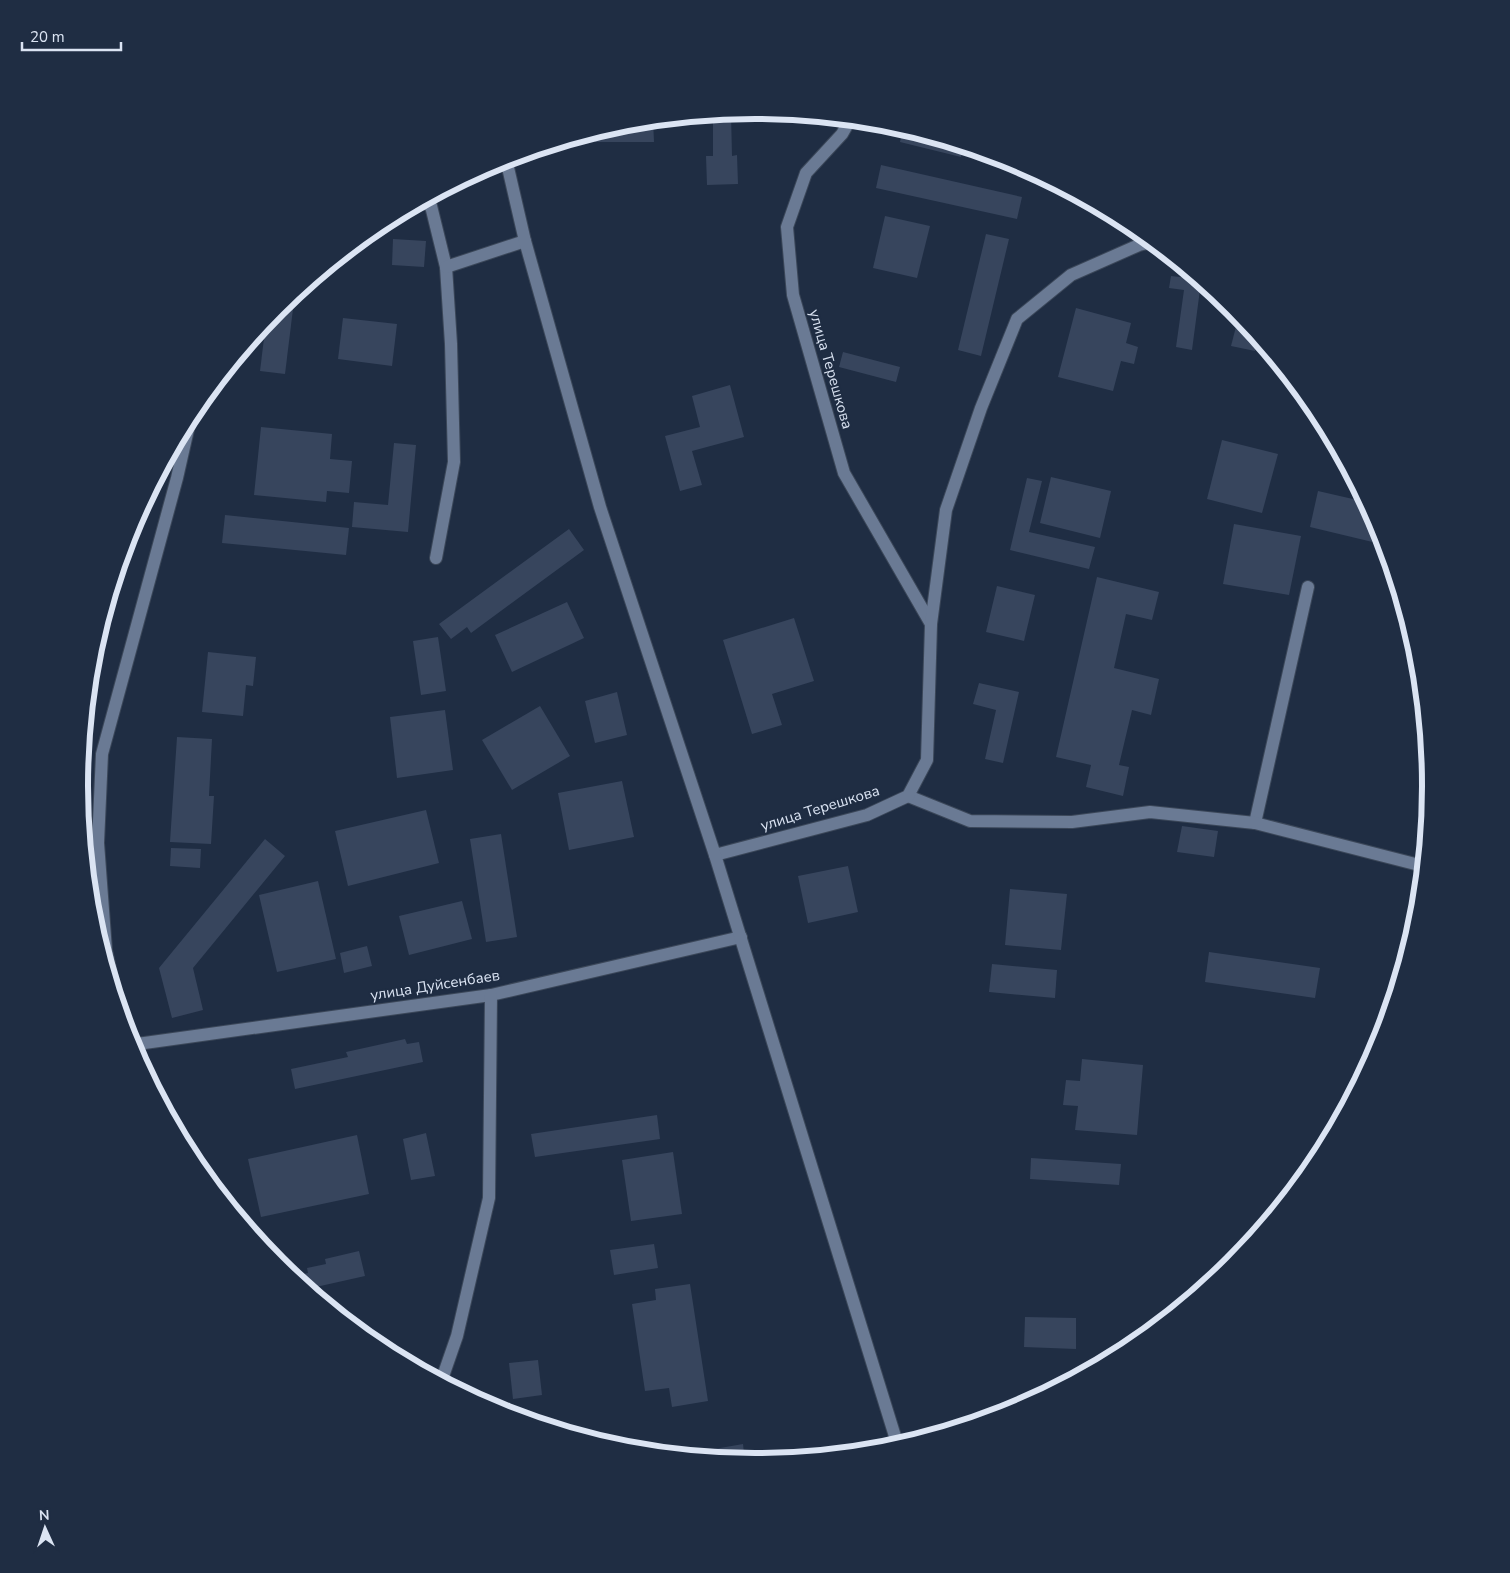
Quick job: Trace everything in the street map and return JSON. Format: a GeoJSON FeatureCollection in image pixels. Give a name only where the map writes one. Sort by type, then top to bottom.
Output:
{"type":"FeatureCollection","features":[{"type":"Feature","properties":{"kind":"street","name":"улица Терешкова"},"geometry":{"type":"LineString","coordinates":[[847,126],[842,134],[806,173],[787,228],[793,295],[844,473],[931,624]]}},
{"type":"Feature","properties":{"kind":"street"},"geometry":{"type":"LineString","coordinates":[[508,167],[525,241],[600,507],[741,937],[896,1439]]}},
{"type":"Feature","properties":{"kind":"street"},"geometry":{"type":"LineString","coordinates":[[427,205],[430,206],[446,267],[451,344],[454,462],[436,558]]}},
{"type":"Feature","properties":{"kind":"street"},"geometry":{"type":"LineString","coordinates":[[446,267],[525,241]]}},
{"type":"Feature","properties":{"kind":"street"},"geometry":{"type":"LineString","coordinates":[[1143,244],[1071,275],[1017,319],[981,408],[946,510],[931,624],[927,760],[908,796],[970,821],[1072,822],[1150,812],[1255,823],[1418,865]]}},
{"type":"Feature","properties":{"kind":"street"},"geometry":{"type":"LineString","coordinates":[[105,939],[98,843],[102,754],[186,439]]}},
{"type":"Feature","properties":{"kind":"street"},"geometry":{"type":"LineString","coordinates":[[1255,823],[1308,587]]}},
{"type":"Feature","properties":{"kind":"street","name":"улица Терешкова"},"geometry":{"type":"LineString","coordinates":[[715,856],[866,814],[908,796]]}},
{"type":"Feature","properties":{"kind":"street","name":"улица Дуйсенбаев"},"geometry":{"type":"LineString","coordinates":[[139,1044],[491,995],[741,937]]}},
{"type":"Feature","properties":{"kind":"street"},"geometry":{"type":"LineString","coordinates":[[442,1376],[457,1336],[489,1198],[491,995]]}},
{"type":"Feature","properties":{"kind":"building"},"geometry":{"type":"Polygon","coordinates":[[[713,120],[731,120],[732,156],[737,155],[738,184],[707,185],[706,156],[713,156],[713,120]]]}},
{"type":"Feature","properties":{"kind":"building"},"geometry":{"type":"Polygon","coordinates":[[[653,127],[654,142],[595,142],[595,139],[653,127]]]}},
{"type":"Feature","properties":{"kind":"building"},"geometry":{"type":"Polygon","coordinates":[[[901,136],[963,152],[961,157],[900,142],[901,136]]]}},
{"type":"Feature","properties":{"kind":"building"},"geometry":{"type":"Polygon","coordinates":[[[881,165],[1022,197],[1017,219],[876,188],[881,165]]]}},
{"type":"Feature","properties":{"kind":"building"},"geometry":{"type":"Polygon","coordinates":[[[885,216],[930,226],[917,278],[873,268],[885,216]]]}},
{"type":"Feature","properties":{"kind":"building"},"geometry":{"type":"Polygon","coordinates":[[[986,234],[1009,239],[981,356],[958,350],[986,234]]]}},
{"type":"Feature","properties":{"kind":"building"},"geometry":{"type":"Polygon","coordinates":[[[393,239],[426,241],[424,267],[392,265],[393,239]]]}},
{"type":"Feature","properties":{"kind":"building"},"geometry":{"type":"Polygon","coordinates":[[[1171,276],[1186,278],[1200,290],[1192,350],[1176,347],[1184,290],[1169,288],[1171,276]]]}},
{"type":"Feature","properties":{"kind":"building"},"geometry":{"type":"Polygon","coordinates":[[[1076,308],[1131,323],[1126,343],[1138,347],[1134,364],[1121,361],[1113,391],[1058,377],[1076,308]]]}},
{"type":"Feature","properties":{"kind":"building"},"geometry":{"type":"Polygon","coordinates":[[[290,309],[293,309],[285,374],[260,371],[265,334],[290,309]]]}},
{"type":"Feature","properties":{"kind":"building"},"geometry":{"type":"Polygon","coordinates":[[[343,318],[397,324],[392,366],[338,359],[343,318]]]}},
{"type":"Feature","properties":{"kind":"building"},"geometry":{"type":"Polygon","coordinates":[[[1236,325],[1256,345],[1255,351],[1231,346],[1236,325]]]}},
{"type":"Feature","properties":{"kind":"building"},"geometry":{"type":"Polygon","coordinates":[[[843,352],[900,367],[896,382],[839,367],[843,352]]]}},
{"type":"Feature","properties":{"kind":"building"},"geometry":{"type":"Polygon","coordinates":[[[730,385],[744,437],[692,451],[702,485],[680,491],[665,436],[700,427],[692,396],[730,385]]]}},
{"type":"Feature","properties":{"kind":"building"},"geometry":{"type":"Polygon","coordinates":[[[261,427],[332,434],[330,459],[352,461],[349,493],[327,491],[326,502],[254,495],[261,427]]]}},
{"type":"Feature","properties":{"kind":"building"},"geometry":{"type":"Polygon","coordinates":[[[1222,440],[1278,454],[1262,513],[1207,499],[1222,440]]]}},
{"type":"Feature","properties":{"kind":"building"},"geometry":{"type":"Polygon","coordinates":[[[394,443],[416,445],[408,532],[352,527],[354,502],[388,505],[394,443]]]}},
{"type":"Feature","properties":{"kind":"building"},"geometry":{"type":"Polygon","coordinates":[[[1051,477],[1111,491],[1100,538],[1040,523],[1051,477]]]}},
{"type":"Feature","properties":{"kind":"building"},"geometry":{"type":"Polygon","coordinates":[[[1027,478],[1042,481],[1029,532],[1095,547],[1089,569],[1010,550],[1027,478]]]}},
{"type":"Feature","properties":{"kind":"building"},"geometry":{"type":"Polygon","coordinates":[[[1318,491],[1358,500],[1376,543],[1310,527],[1318,491]]]}},
{"type":"Feature","properties":{"kind":"building"},"geometry":{"type":"Polygon","coordinates":[[[225,515],[349,528],[346,555],[222,543],[225,515]]]}},
{"type":"Feature","properties":{"kind":"building"},"geometry":{"type":"Polygon","coordinates":[[[1234,524],[1301,536],[1289,595],[1223,584],[1234,524]]]}},
{"type":"Feature","properties":{"kind":"building"},"geometry":{"type":"Polygon","coordinates":[[[569,529],[584,550],[471,633],[467,627],[451,639],[439,624],[569,529]]]}},
{"type":"Feature","properties":{"kind":"building"},"geometry":{"type":"Polygon","coordinates":[[[1097,577],[1159,592],[1152,620],[1126,614],[1114,668],[1159,679],[1151,715],[1132,710],[1119,765],[1129,767],[1123,796],[1086,787],[1091,765],[1056,757],[1097,577]]]}},
{"type":"Feature","properties":{"kind":"building"},"geometry":{"type":"Polygon","coordinates":[[[997,586],[1035,595],[1024,641],[986,632],[997,586]]]}},
{"type":"Feature","properties":{"kind":"building"},"geometry":{"type":"Polygon","coordinates":[[[567,602],[584,638],[512,672],[495,635],[567,602]]]}},
{"type":"Feature","properties":{"kind":"building"},"geometry":{"type":"Polygon","coordinates":[[[794,618],[814,681],[772,694],[782,725],[752,734],[723,640],[794,618]]]}},
{"type":"Feature","properties":{"kind":"building"},"geometry":{"type":"Polygon","coordinates":[[[438,637],[446,691],[421,695],[413,641],[438,637]]]}},
{"type":"Feature","properties":{"kind":"building"},"geometry":{"type":"Polygon","coordinates":[[[208,652],[256,657],[253,686],[246,685],[243,716],[202,712],[208,652]]]}},
{"type":"Feature","properties":{"kind":"building"},"geometry":{"type":"Polygon","coordinates":[[[979,683],[1019,692],[1003,763],[985,759],[996,710],[973,704],[979,683]]]}},
{"type":"Feature","properties":{"kind":"building"},"geometry":{"type":"Polygon","coordinates":[[[617,692],[627,735],[595,743],[585,701],[617,692]]]}},
{"type":"Feature","properties":{"kind":"building"},"geometry":{"type":"Polygon","coordinates":[[[540,706],[570,756],[512,790],[482,740],[540,706]]]}},
{"type":"Feature","properties":{"kind":"building"},"geometry":{"type":"Polygon","coordinates":[[[445,710],[453,770],[397,778],[390,717],[445,710]]]}},
{"type":"Feature","properties":{"kind":"building"},"geometry":{"type":"Polygon","coordinates":[[[177,737],[212,739],[209,796],[214,796],[211,844],[170,842],[177,737]]]}},
{"type":"Feature","properties":{"kind":"building"},"geometry":{"type":"Polygon","coordinates":[[[622,781],[634,837],[569,850],[558,793],[622,781]]]}},
{"type":"Feature","properties":{"kind":"building"},"geometry":{"type":"Polygon","coordinates":[[[426,810],[439,863],[348,886],[335,831],[426,810]]]}},
{"type":"Feature","properties":{"kind":"building"},"geometry":{"type":"Polygon","coordinates":[[[1182,826],[1218,831],[1214,857],[1177,852],[1182,826]]]}},
{"type":"Feature","properties":{"kind":"building"},"geometry":{"type":"Polygon","coordinates":[[[501,834],[517,937],[486,942],[470,839],[501,834]]]}},
{"type":"Feature","properties":{"kind":"building"},"geometry":{"type":"Polygon","coordinates":[[[265,839],[285,856],[193,968],[203,1010],[172,1018],[159,968],[265,839]]]}},
{"type":"Feature","properties":{"kind":"building"},"geometry":{"type":"Polygon","coordinates":[[[171,848],[201,849],[200,868],[170,866],[171,848]]]}},
{"type":"Feature","properties":{"kind":"building"},"geometry":{"type":"Polygon","coordinates":[[[848,866],[858,912],[808,923],[798,876],[848,866]]]}},
{"type":"Feature","properties":{"kind":"building"},"geometry":{"type":"Polygon","coordinates":[[[318,881],[336,959],[277,972],[259,895],[318,881]]]}},
{"type":"Feature","properties":{"kind":"building"},"geometry":{"type":"Polygon","coordinates":[[[1010,889],[1067,894],[1061,950],[1005,945],[1010,889]]]}},
{"type":"Feature","properties":{"kind":"building"},"geometry":{"type":"Polygon","coordinates":[[[462,901],[472,939],[409,955],[399,916],[462,901]]]}},
{"type":"Feature","properties":{"kind":"building"},"geometry":{"type":"Polygon","coordinates":[[[367,946],[372,966],[344,973],[340,953],[367,946]]]}},
{"type":"Feature","properties":{"kind":"building"},"geometry":{"type":"Polygon","coordinates":[[[1209,952],[1320,968],[1315,998],[1205,982],[1209,952]]]}},
{"type":"Feature","properties":{"kind":"building"},"geometry":{"type":"Polygon","coordinates":[[[992,964],[1057,970],[1055,998],[989,992],[992,964]]]}},
{"type":"Feature","properties":{"kind":"building"},"geometry":{"type":"Polygon","coordinates":[[[405,1039],[407,1044],[419,1042],[423,1062],[295,1089],[291,1069],[348,1057],[346,1052],[405,1039]]]}},
{"type":"Feature","properties":{"kind":"building"},"geometry":{"type":"Polygon","coordinates":[[[1082,1059],[1143,1065],[1137,1135],[1075,1130],[1078,1106],[1063,1105],[1066,1080],[1080,1081],[1082,1059]]]}},
{"type":"Feature","properties":{"kind":"building"},"geometry":{"type":"Polygon","coordinates":[[[657,1115],[660,1139],[535,1157],[531,1134],[657,1115]]]}},
{"type":"Feature","properties":{"kind":"building"},"geometry":{"type":"Polygon","coordinates":[[[426,1133],[435,1176],[411,1180],[403,1139],[426,1133]]]}},
{"type":"Feature","properties":{"kind":"building"},"geometry":{"type":"Polygon","coordinates":[[[357,1135],[369,1194],[261,1217],[248,1159],[357,1135]]]}},
{"type":"Feature","properties":{"kind":"building"},"geometry":{"type":"Polygon","coordinates":[[[673,1152],[682,1214],[631,1221],[622,1160],[673,1152]]]}},
{"type":"Feature","properties":{"kind":"building"},"geometry":{"type":"Polygon","coordinates":[[[1031,1158],[1121,1164],[1119,1185],[1030,1179],[1031,1158]]]}},
{"type":"Feature","properties":{"kind":"building"},"geometry":{"type":"Polygon","coordinates":[[[654,1244],[658,1268],[614,1275],[610,1250],[654,1244]]]}},
{"type":"Feature","properties":{"kind":"building"},"geometry":{"type":"Polygon","coordinates":[[[359,1251],[365,1276],[314,1287],[301,1275],[308,1273],[307,1268],[326,1264],[325,1259],[359,1251]]]}},
{"type":"Feature","properties":{"kind":"building"},"geometry":{"type":"Polygon","coordinates":[[[690,1284],[708,1401],[672,1407],[669,1388],[645,1391],[632,1304],[656,1300],[655,1289],[690,1284]]]}},
{"type":"Feature","properties":{"kind":"building"},"geometry":{"type":"Polygon","coordinates":[[[1025,1317],[1076,1318],[1076,1349],[1024,1347],[1025,1317]]]}},
{"type":"Feature","properties":{"kind":"building"},"geometry":{"type":"Polygon","coordinates":[[[538,1360],[542,1395],[513,1399],[509,1363],[538,1360]]]}},
{"type":"Feature","properties":{"kind":"building"},"geometry":{"type":"Polygon","coordinates":[[[743,1444],[744,1454],[711,1453],[703,1451],[743,1444]]]}}]}
